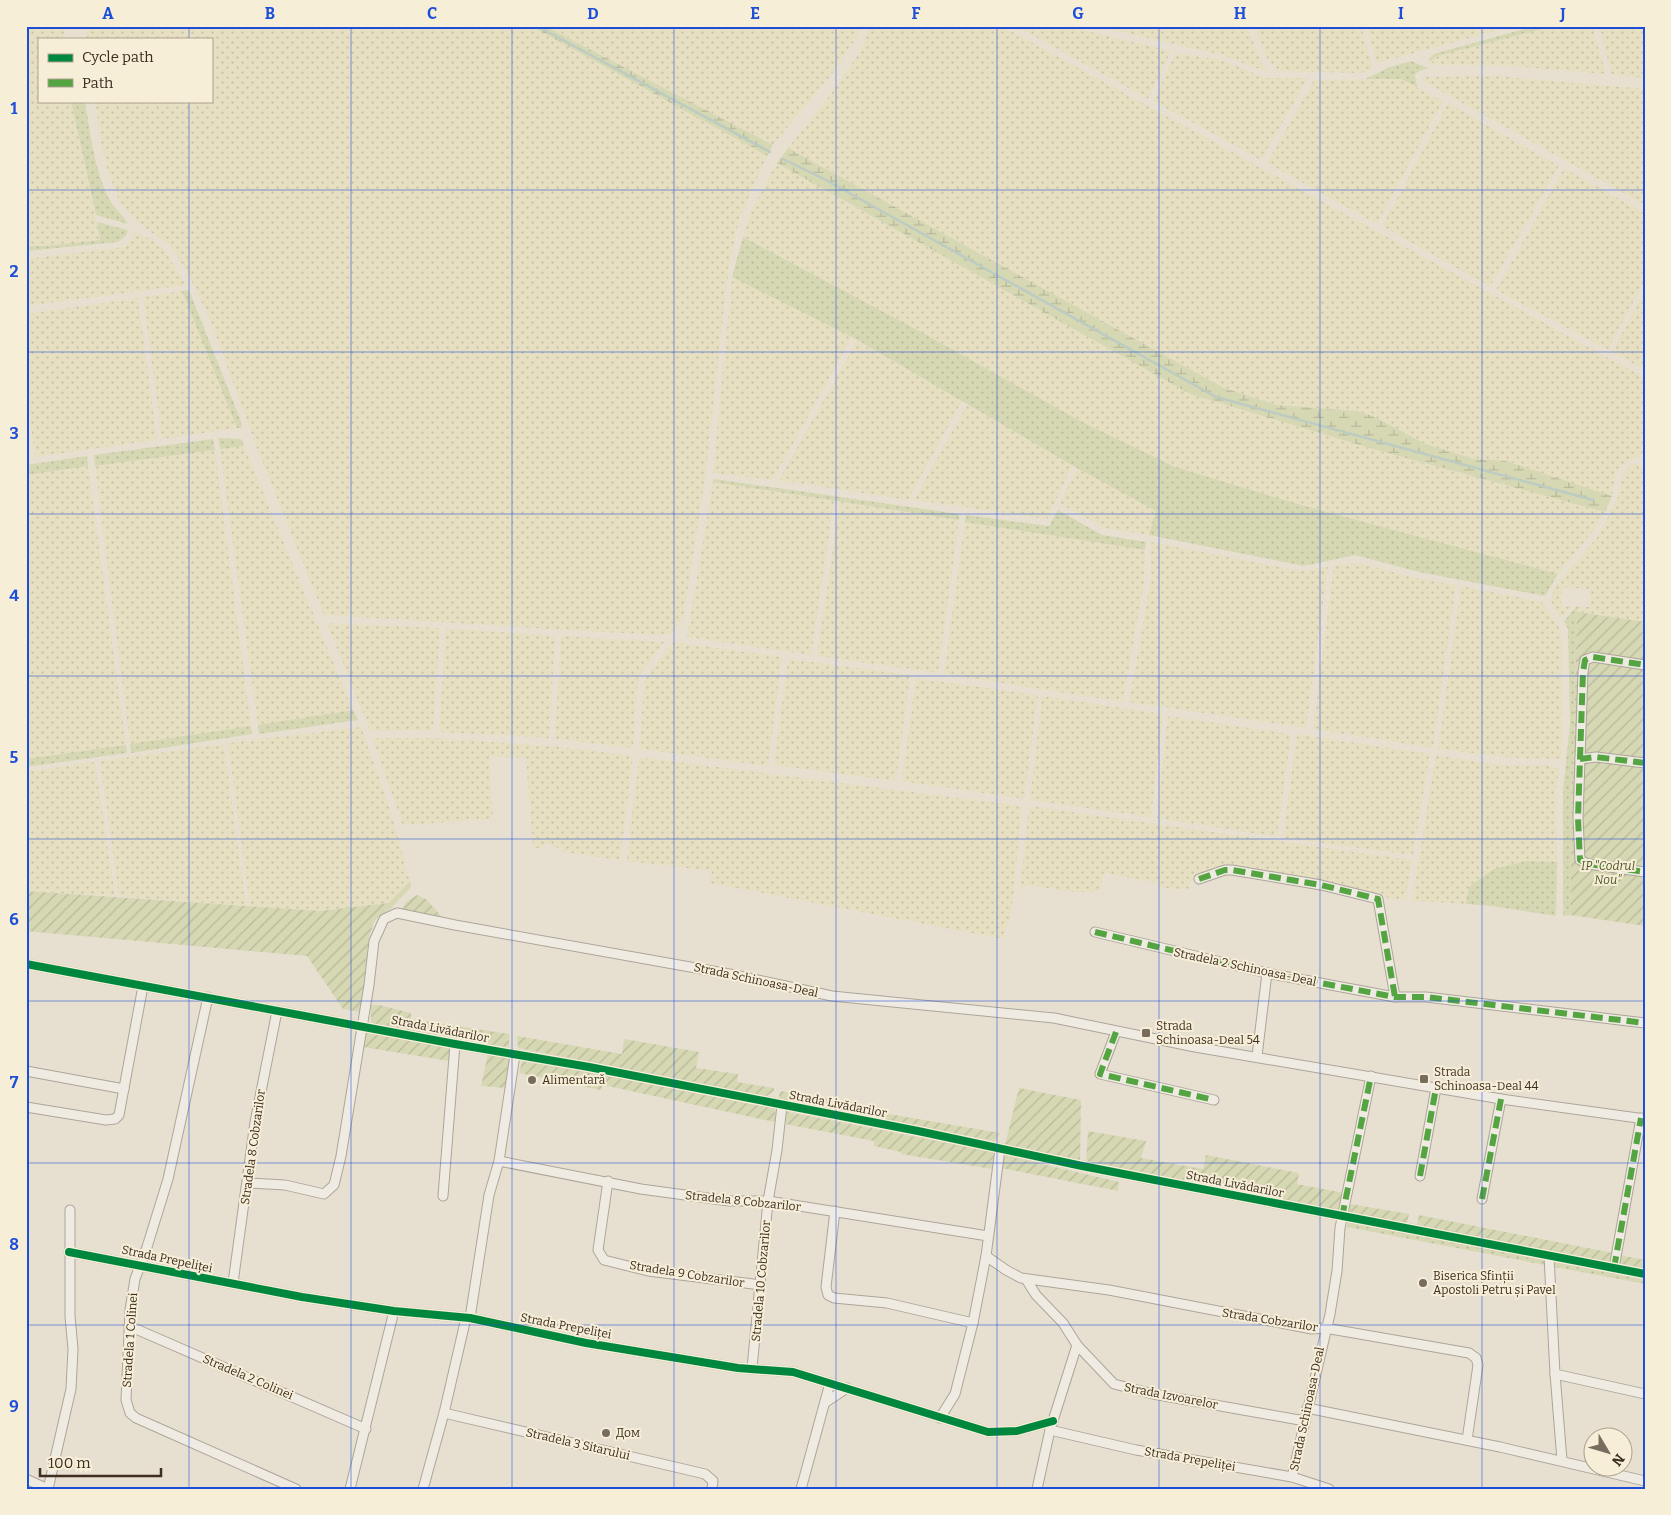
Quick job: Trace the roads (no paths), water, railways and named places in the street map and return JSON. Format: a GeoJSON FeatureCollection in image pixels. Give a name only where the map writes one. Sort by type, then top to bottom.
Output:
{"type":"FeatureCollection","features":[{"type":"Feature","properties":{"kind":"street"},"geometry":{"type":"LineString","coordinates":[[1645,665],[1593,657],[1586,660],[1582,672],[1578,857],[1588,864],[1645,872]]}},
{"type":"Feature","properties":{"kind":"street"},"geometry":{"type":"LineString","coordinates":[[1580,759],[1596,758],[1645,763]]}},
{"type":"Feature","properties":{"kind":"street"},"geometry":{"type":"LineString","coordinates":[[1199,880],[1225,870],[1232,870],[1321,885],[1378,899],[1396,997]]}},
{"type":"Feature","properties":{"kind":"street","name":"Strada Schinoasa-Deal"},"geometry":{"type":"LineString","coordinates":[[362,1026],[376,931],[384,919],[397,912],[455,925],[735,974],[832,996],[1054,1018],[1116,1032],[1436,1088],[1501,1099],[1643,1118],[1614,1268]]}},
{"type":"Feature","properties":{"kind":"street","name":"Stradela 2 Schinoasa-Deal"},"geometry":{"type":"LineString","coordinates":[[1095,932],[1267,973],[1396,997],[1426,997],[1645,1023]]}},
{"type":"Feature","properties":{"kind":"street","name":"Strada Livădarilor"},"geometry":{"type":"LineString","coordinates":[[26,964],[782,1105],[1342,1217],[1645,1274]]}},
{"type":"Feature","properties":{"kind":"street"},"geometry":{"type":"LineString","coordinates":[[1257,1056],[1267,973]]}},
{"type":"Feature","properties":{"kind":"street"},"geometry":{"type":"LineString","coordinates":[[26,1106],[110,1120],[119,1115],[143,986]]}},
{"type":"Feature","properties":{"kind":"street","name":"Strada Prepeliței"},"geometry":{"type":"LineString","coordinates":[[141,1264],[168,1179],[208,997]]}},
{"type":"Feature","properties":{"kind":"street","name":"Stradela 8 Cobzarilor"},"geometry":{"type":"LineString","coordinates":[[233,1283],[255,1122],[276,1011]]}},
{"type":"Feature","properties":{"kind":"street"},"geometry":{"type":"LineString","coordinates":[[248,1183],[285,1185],[324,1194],[331,1190],[341,1156],[362,1026]]}},
{"type":"Feature","properties":{"kind":"street"},"geometry":{"type":"LineString","coordinates":[[1116,1032],[1100,1074],[1214,1100]]}},
{"type":"Feature","properties":{"kind":"street","name":"Strada Livădarilor"},"geometry":{"type":"LineString","coordinates":[[443,1196],[455,1044]]}},
{"type":"Feature","properties":{"kind":"street"},"geometry":{"type":"LineString","coordinates":[[423,1489],[468,1318],[489,1195],[499,1160],[515,1054]]}},
{"type":"Feature","properties":{"kind":"street"},"geometry":{"type":"LineString","coordinates":[[26,1070],[124,1089]]}},
{"type":"Feature","properties":{"kind":"street","name":"Strada Schinoasa-Deal"},"geometry":{"type":"LineString","coordinates":[[1292,1477],[1338,1271],[1342,1217],[1371,1076]]}},
{"type":"Feature","properties":{"kind":"street"},"geometry":{"type":"LineString","coordinates":[[1420,1176],[1436,1088]]}},
{"type":"Feature","properties":{"kind":"street"},"geometry":{"type":"LineString","coordinates":[[1482,1199],[1501,1099]]}},
{"type":"Feature","properties":{"kind":"street","name":"Stradela 10 Cobzarilor"},"geometry":{"type":"LineString","coordinates":[[752,1368],[768,1202],[782,1105]]}},
{"type":"Feature","properties":{"kind":"street"},"geometry":{"type":"LineString","coordinates":[[940,1418],[955,1394],[973,1323],[986,1256],[1000,1149]]}},
{"type":"Feature","properties":{"kind":"street","name":"Stradela 8 Cobzarilor"},"geometry":{"type":"LineString","coordinates":[[499,1160],[641,1189],[721,1200],[768,1202],[835,1211],[988,1236]]}},
{"type":"Feature","properties":{"kind":"street","name":"Stradela 9 Cobzarilor"},"geometry":{"type":"LineString","coordinates":[[608,1182],[598,1250],[604,1260],[648,1271],[761,1285]]}},
{"type":"Feature","properties":{"kind":"street"},"geometry":{"type":"LineString","coordinates":[[26,1479],[48,1489],[71,1389],[73,1349],[69,1252],[70,1210]]}},
{"type":"Feature","properties":{"kind":"street"},"geometry":{"type":"LineString","coordinates":[[835,1211],[826,1287],[828,1295],[834,1298],[887,1303],[973,1323]]}},
{"type":"Feature","properties":{"kind":"street","name":"Strada Prepeliței"},"geometry":{"type":"LineString","coordinates":[[69,1252],[394,1311],[468,1318],[586,1343],[738,1368],[793,1372],[988,1432],[1017,1431],[1053,1420]]}},
{"type":"Feature","properties":{"kind":"street","name":"Strada Cobzarilor"},"geometry":{"type":"LineString","coordinates":[[986,1256],[1006,1270],[1026,1279],[1109,1290],[1312,1329],[1325,1328],[1473,1355],[1478,1365],[1467,1440]]}},
{"type":"Feature","properties":{"kind":"street"},"geometry":{"type":"LineString","coordinates":[[1549,1256],[1555,1374],[1562,1460]]}},
{"type":"Feature","properties":{"kind":"street","name":"Stradela 1 Colinei"},"geometry":{"type":"LineString","coordinates":[[141,1264],[135,1279],[130,1326],[126,1400],[130,1413],[136,1418],[296,1489]]}},
{"type":"Feature","properties":{"kind":"street","name":"Strada Izvoarelor"},"geometry":{"type":"LineString","coordinates":[[1026,1279],[1036,1295],[1063,1323],[1077,1345],[1108,1380],[1120,1387],[1304,1421]]}},
{"type":"Feature","properties":{"kind":"street"},"geometry":{"type":"LineString","coordinates":[[350,1489],[394,1311]]}},
{"type":"Feature","properties":{"kind":"street","name":"Stradela 2 Colinei"},"geometry":{"type":"LineString","coordinates":[[130,1326],[366,1428]]}},
{"type":"Feature","properties":{"kind":"street"},"geometry":{"type":"LineString","coordinates":[[1037,1489],[1050,1430],[1077,1345]]}},
{"type":"Feature","properties":{"kind":"street"},"geometry":{"type":"LineString","coordinates":[[1555,1374],[1645,1394]]}},
{"type":"Feature","properties":{"kind":"street"},"geometry":{"type":"LineString","coordinates":[[801,1489],[830,1383]]}},
{"type":"Feature","properties":{"kind":"street"},"geometry":{"type":"LineString","coordinates":[[826,1402],[847,1388]]}},
{"type":"Feature","properties":{"kind":"street"},"geometry":{"type":"LineString","coordinates":[[1307,1408],[1562,1460],[1645,1481]]}},
{"type":"Feature","properties":{"kind":"street","name":"Stradela 3 Sitarului"},"geometry":{"type":"LineString","coordinates":[[444,1413],[696,1472],[711,1478],[712,1489]]}},
{"type":"Feature","properties":{"kind":"street","name":"Strada Prepeliței"},"geometry":{"type":"LineString","coordinates":[[1050,1430],[1136,1450],[1292,1477],[1329,1489]]}},
{"type":"Feature","properties":{"kind":"waterway"},"geometry":{"type":"LineString","coordinates":[[537,26],[770,152]]}},
{"type":"Feature","properties":{"kind":"waterway"},"geometry":{"type":"LineString","coordinates":[[783,159],[824,179],[1216,397],[1593,500]]}},
{"type":"Feature","properties":{"kind":"place","name":"Strada Schinoasa-Deal 54"},"geometry":{"type":"Point","coordinates":[1146,1033]}},
{"type":"Feature","properties":{"kind":"place","name":"Strada Schinoasa-Deal 44"},"geometry":{"type":"Point","coordinates":[1424,1079]}},
{"type":"Feature","properties":{"kind":"place","name":"Alimentară"},"geometry":{"type":"Point","coordinates":[532,1080]}},
{"type":"Feature","properties":{"kind":"place","name":"Biserica Sfinții Apostoli Petru și Pavel"},"geometry":{"type":"Point","coordinates":[1423,1283]}},
{"type":"Feature","properties":{"kind":"place","name":"Дом"},"geometry":{"type":"Point","coordinates":[606,1433]}},
{"type":"Feature","properties":{"kind":"park label","name":"IP \"Codrul Nou\""},"geometry":{"type":"Point","coordinates":[1608,873]}}]}
